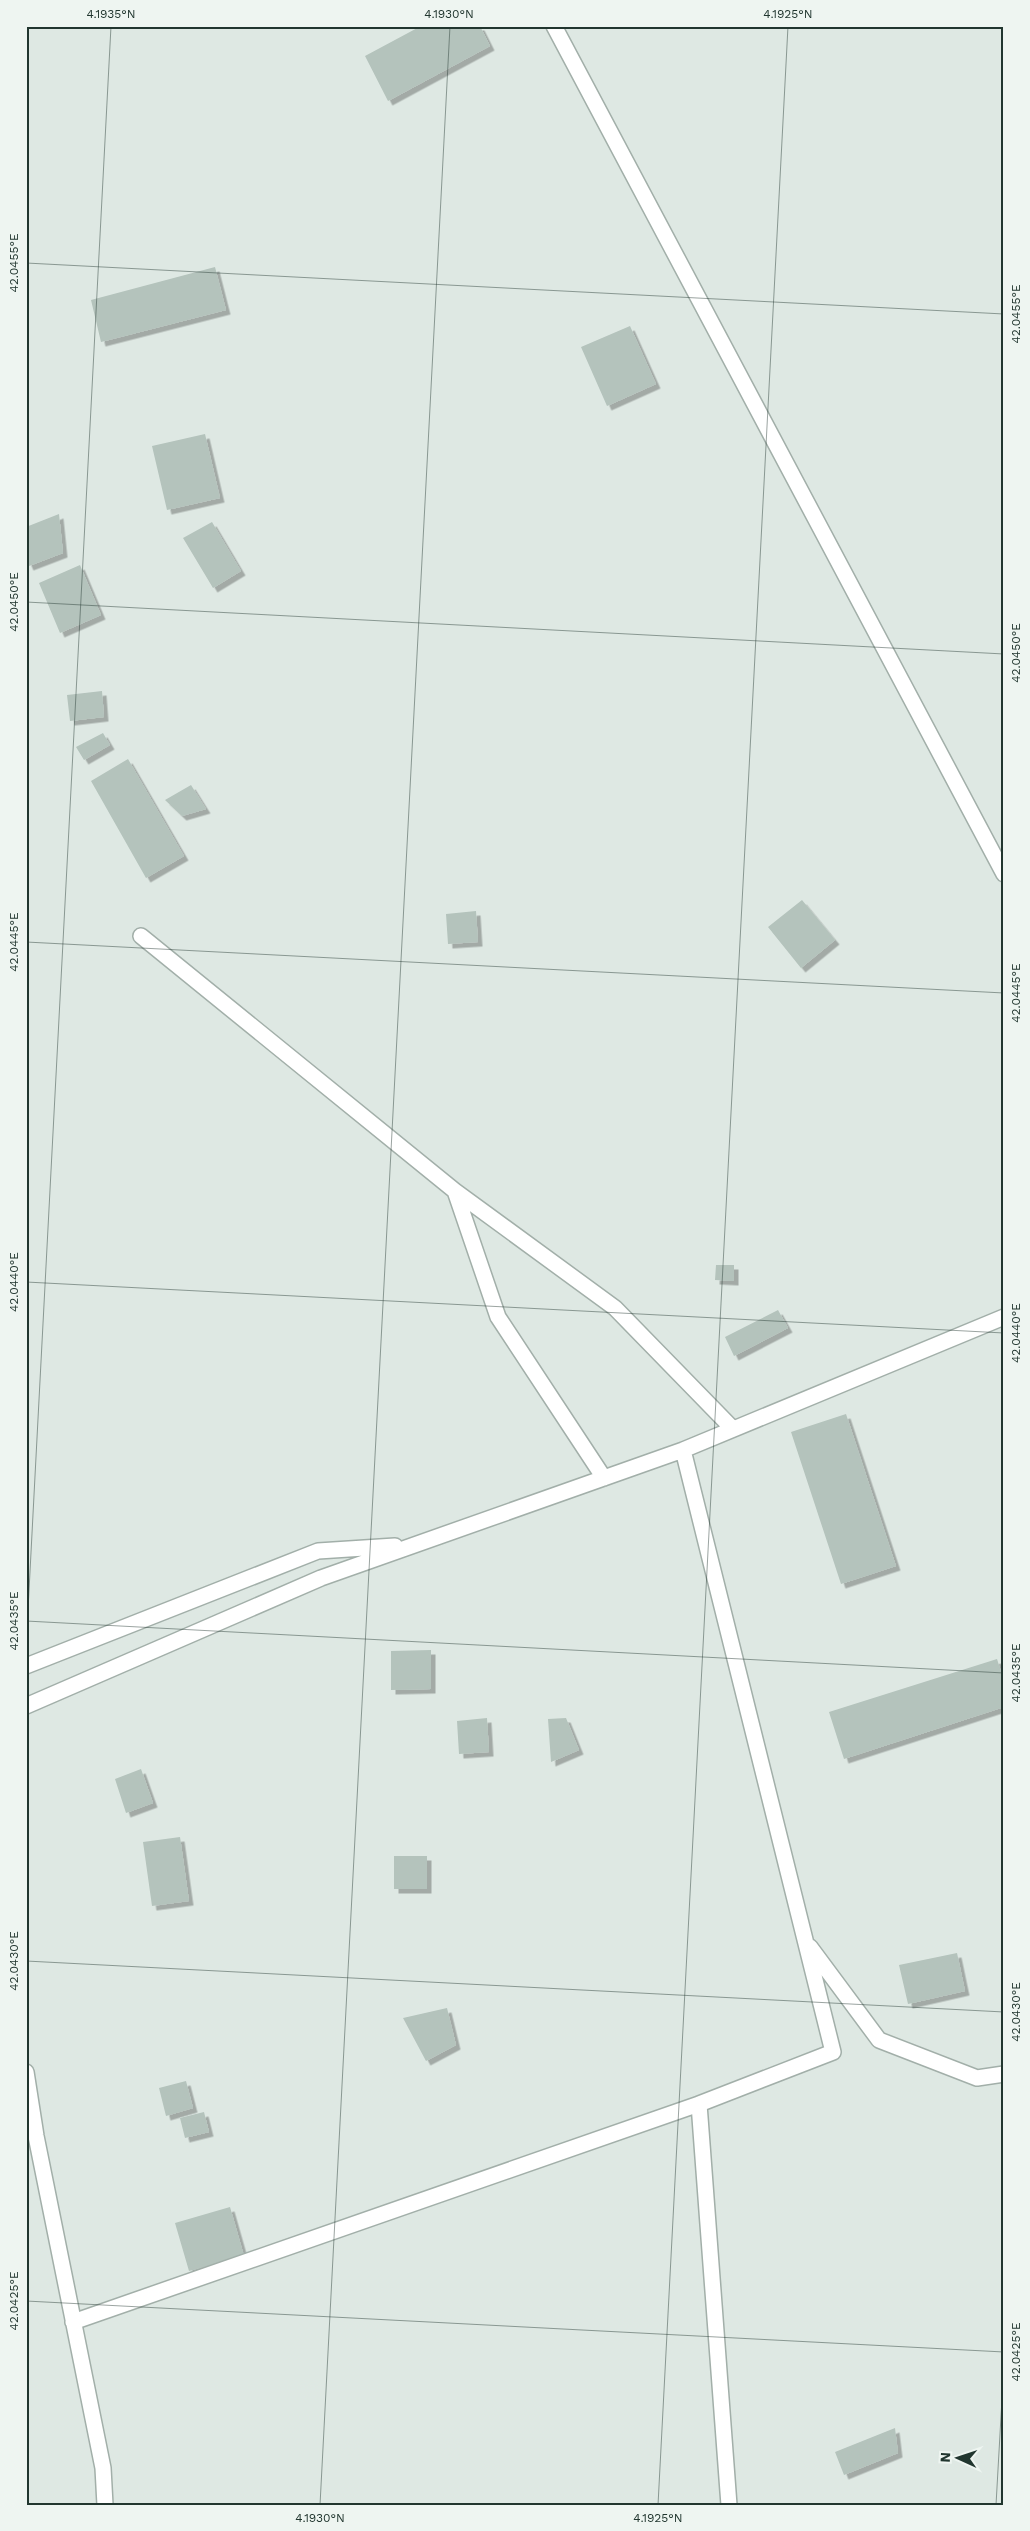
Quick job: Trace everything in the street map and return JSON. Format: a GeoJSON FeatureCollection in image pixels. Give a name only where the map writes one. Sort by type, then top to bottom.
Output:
{"type":"FeatureCollection","features":[{"type":"Feature","properties":{"kind":"street"},"geometry":{"type":"LineString","coordinates":[[554,26],[1004,874]]}},
{"type":"Feature","properties":{"kind":"street"},"geometry":{"type":"LineString","coordinates":[[141,936],[455,1191],[615,1308],[733,1429]]}},
{"type":"Feature","properties":{"kind":"street"},"geometry":{"type":"LineString","coordinates":[[455,1191],[498,1317],[604,1478]]}},
{"type":"Feature","properties":{"kind":"street"},"geometry":{"type":"LineString","coordinates":[[26,1706],[321,1578],[684,1450],[1004,1317]]}},
{"type":"Feature","properties":{"kind":"street"},"geometry":{"type":"LineString","coordinates":[[74,2322],[699,2104],[833,2052],[684,1450]]}},
{"type":"Feature","properties":{"kind":"street"},"geometry":{"type":"LineString","coordinates":[[26,1666],[318,1551],[414,1545]]}},
{"type":"Feature","properties":{"kind":"street"},"geometry":{"type":"LineString","coordinates":[[806,1942],[879,2040],[977,2078],[1004,2074]]}},
{"type":"Feature","properties":{"kind":"street"},"geometry":{"type":"LineString","coordinates":[[26,2072],[36,2136],[103,2468],[106,2505]]}},
{"type":"Feature","properties":{"kind":"street"},"geometry":{"type":"LineString","coordinates":[[699,2104],[729,2505]]}},
{"type":"Feature","properties":{"kind":"building"},"geometry":{"type":"Polygon","coordinates":[[[421,26],[480,26],[490,46],[388,101],[365,56],[421,26]]]}},
{"type":"Feature","properties":{"kind":"building"},"geometry":{"type":"Polygon","coordinates":[[[215,267],[226,310],[101,342],[91,300],[215,267]]]}},
{"type":"Feature","properties":{"kind":"building"},"geometry":{"type":"Polygon","coordinates":[[[630,326],[656,384],[607,406],[581,347],[630,326]]]}},
{"type":"Feature","properties":{"kind":"building"},"geometry":{"type":"Polygon","coordinates":[[[205,434],[220,498],[167,510],[152,446],[205,434]]]}},
{"type":"Feature","properties":{"kind":"building"},"geometry":{"type":"Polygon","coordinates":[[[59,514],[63,553],[29,566],[26,559],[26,527],[59,514]]]}},
{"type":"Feature","properties":{"kind":"building"},"geometry":{"type":"Polygon","coordinates":[[[212,522],[241,571],[213,588],[183,538],[212,522]]]}},
{"type":"Feature","properties":{"kind":"building"},"geometry":{"type":"Polygon","coordinates":[[[80,565],[101,615],[60,633],[39,583],[80,565]]]}},
{"type":"Feature","properties":{"kind":"building"},"geometry":{"type":"Polygon","coordinates":[[[102,691],[104,717],[70,721],[67,695],[102,691]]]}},
{"type":"Feature","properties":{"kind":"building"},"geometry":{"type":"Polygon","coordinates":[[[103,733],[110,745],[84,760],[76,747],[103,733]]]}},
{"type":"Feature","properties":{"kind":"building"},"geometry":{"type":"Polygon","coordinates":[[[128,759],[184,856],[146,878],[91,781],[128,759]]]}},
{"type":"Feature","properties":{"kind":"building"},"geometry":{"type":"Polygon","coordinates":[[[191,785],[206,809],[182,816],[165,800],[191,785]]]}},
{"type":"Feature","properties":{"kind":"building"},"geometry":{"type":"Polygon","coordinates":[[[802,900],[835,940],[801,968],[768,927],[802,900]]]}},
{"type":"Feature","properties":{"kind":"building"},"geometry":{"type":"Polygon","coordinates":[[[476,911],[478,942],[448,944],[446,914],[476,911]]]}},
{"type":"Feature","properties":{"kind":"building"},"geometry":{"type":"Polygon","coordinates":[[[716,1265],[734,1265],[734,1281],[715,1280],[716,1265]]]}},
{"type":"Feature","properties":{"kind":"building"},"geometry":{"type":"Polygon","coordinates":[[[778,1310],[788,1328],[734,1356],[725,1337],[778,1310]]]}},
{"type":"Feature","properties":{"kind":"building"},"geometry":{"type":"Polygon","coordinates":[[[846,1414],[896,1566],[841,1584],[791,1432],[846,1414]]]}},
{"type":"Feature","properties":{"kind":"building"},"geometry":{"type":"Polygon","coordinates":[[[431,1650],[431,1689],[391,1690],[391,1651],[431,1650]]]}},
{"type":"Feature","properties":{"kind":"building"},"geometry":{"type":"Polygon","coordinates":[[[997,1659],[1004,1681],[1004,1707],[844,1759],[829,1712],[997,1659]]]}},
{"type":"Feature","properties":{"kind":"building"},"geometry":{"type":"Polygon","coordinates":[[[487,1718],[489,1752],[459,1754],[457,1721],[487,1718]]]}},
{"type":"Feature","properties":{"kind":"building"},"geometry":{"type":"Polygon","coordinates":[[[566,1718],[579,1750],[551,1762],[548,1719],[566,1718]]]}},
{"type":"Feature","properties":{"kind":"building"},"geometry":{"type":"Polygon","coordinates":[[[141,1769],[153,1803],[126,1813],[115,1779],[141,1769]]]}},
{"type":"Feature","properties":{"kind":"building"},"geometry":{"type":"Polygon","coordinates":[[[180,1837],[189,1901],[152,1906],[143,1842],[180,1837]]]}},
{"type":"Feature","properties":{"kind":"building"},"geometry":{"type":"Polygon","coordinates":[[[394,1856],[427,1856],[427,1889],[394,1889],[394,1856]]]}},
{"type":"Feature","properties":{"kind":"building"},"geometry":{"type":"Polygon","coordinates":[[[957,1953],[965,1991],[908,2004],[899,1965],[957,1953]]]}},
{"type":"Feature","properties":{"kind":"building"},"geometry":{"type":"Polygon","coordinates":[[[447,2008],[456,2045],[426,2061],[403,2018],[447,2008]]]}},
{"type":"Feature","properties":{"kind":"building"},"geometry":{"type":"Polygon","coordinates":[[[186,2081],[193,2108],[166,2116],[159,2088],[186,2081]]]}},
{"type":"Feature","properties":{"kind":"building"},"geometry":{"type":"Polygon","coordinates":[[[204,2112],[209,2132],[185,2138],[180,2118],[204,2112]]]}},
{"type":"Feature","properties":{"kind":"building"},"geometry":{"type":"Polygon","coordinates":[[[230,2207],[244,2256],[189,2271],[175,2223],[230,2207]]]}},
{"type":"Feature","properties":{"kind":"building"},"geometry":{"type":"Polygon","coordinates":[[[895,2428],[898,2453],[844,2475],[835,2452],[895,2428]]]}}]}
